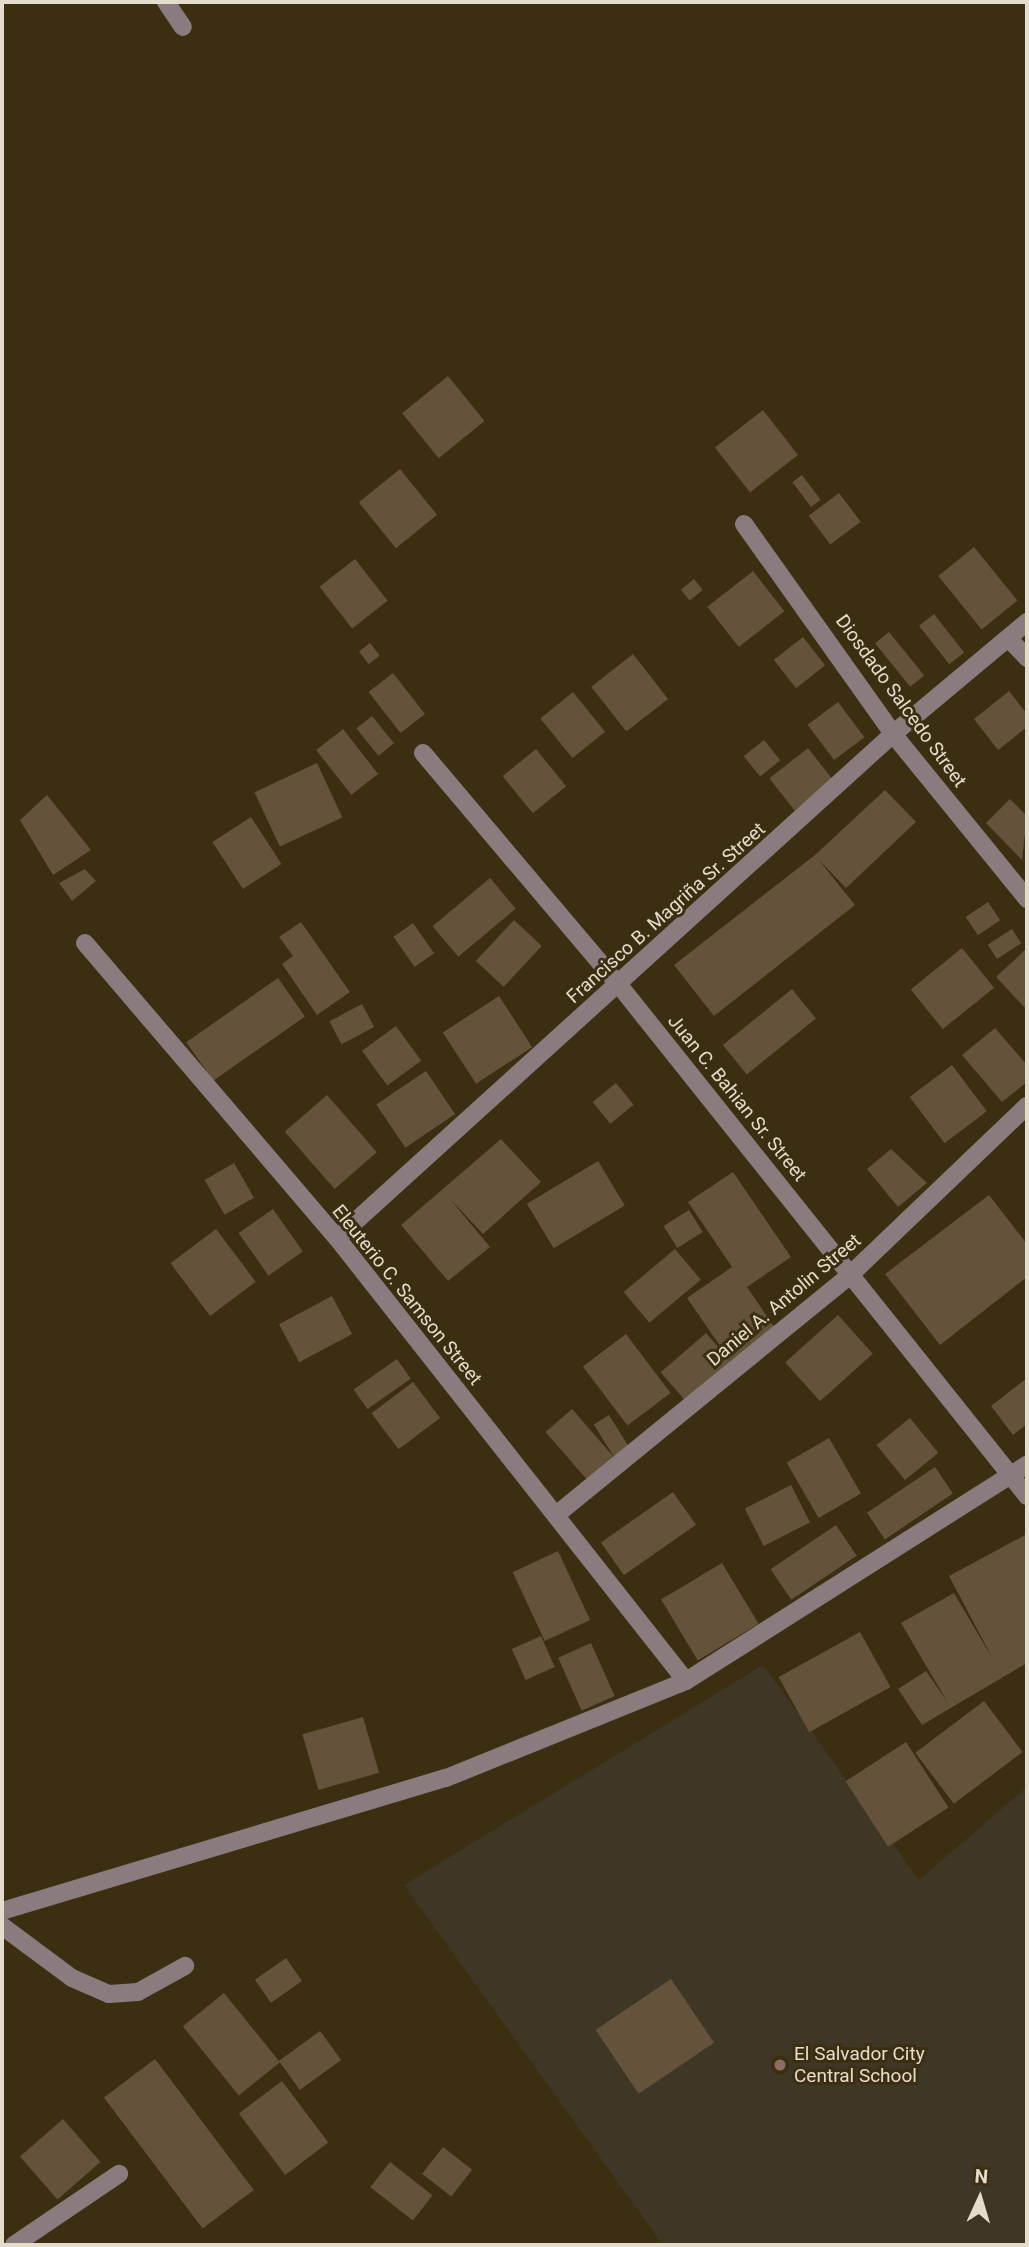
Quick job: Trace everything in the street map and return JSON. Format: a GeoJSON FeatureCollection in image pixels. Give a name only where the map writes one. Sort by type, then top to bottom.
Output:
{"type":"FeatureCollection","features":[{"type":"Feature","properties":{"kind":"street"},"geometry":{"type":"LineString","coordinates":[[166,2],[183,27]]}},
{"type":"Feature","properties":{"kind":"street","name":"Diosdado Salcedo Street"},"geometry":{"type":"LineString","coordinates":[[744,524],[893,734],[1027,900]]}},
{"type":"Feature","properties":{"kind":"street","name":"Francisco B. Magriña Sr. Street"},"geometry":{"type":"LineString","coordinates":[[337,1238],[893,734],[1027,622]]}},
{"type":"Feature","properties":{"kind":"street"},"geometry":{"type":"LineString","coordinates":[[1008,638],[1027,658]]}},
{"type":"Feature","properties":{"kind":"street","name":"Juan C. Bahian Sr. Street"},"geometry":{"type":"LineString","coordinates":[[423,753],[619,985],[1027,1496]]}},
{"type":"Feature","properties":{"kind":"street","name":"Eleuterio C. Samson Street"},"geometry":{"type":"LineString","coordinates":[[85,943],[337,1238],[686,1681]]}},
{"type":"Feature","properties":{"kind":"street","name":"Daniel A. Antolin Street"},"geometry":{"type":"LineString","coordinates":[[556,1515],[851,1275],[1027,1106]]}},
{"type":"Feature","properties":{"kind":"street"},"geometry":{"type":"LineString","coordinates":[[2,1911],[446,1778],[686,1681],[1027,1465]]}},
{"type":"Feature","properties":{"kind":"street"},"geometry":{"type":"LineString","coordinates":[[2,1926],[72,1978],[109,1994],[138,1992],[185,1966]]}},
{"type":"Feature","properties":{"kind":"street"},"geometry":{"type":"LineString","coordinates":[[14,2245],[119,2174]]}},
{"type":"Feature","properties":{"kind":"shaded area","name":"El Salvador City Central School"},"geometry":{"type":"Polygon","coordinates":[[[763,1665],[919,1880],[1027,1787],[1027,2245],[663,2245],[404,1885],[763,1665]]]}},
{"type":"Feature","properties":{"kind":"building"},"geometry":{"type":"Polygon","coordinates":[[[448,376],[485,421],[439,458],[402,413],[448,376]]]}},
{"type":"Feature","properties":{"kind":"building"},"geometry":{"type":"Polygon","coordinates":[[[763,410],[798,455],[750,492],[715,448],[763,410]]]}},
{"type":"Feature","properties":{"kind":"building"},"geometry":{"type":"Polygon","coordinates":[[[400,469],[437,515],[396,548],[359,502],[400,469]]]}},
{"type":"Feature","properties":{"kind":"building"},"geometry":{"type":"Polygon","coordinates":[[[802,475],[821,500],[811,507],[792,482],[802,475]]]}},
{"type":"Feature","properties":{"kind":"building"},"geometry":{"type":"Polygon","coordinates":[[[839,493],[861,522],[830,545],[809,516],[839,493]]]}},
{"type":"Feature","properties":{"kind":"building"},"geometry":{"type":"Polygon","coordinates":[[[974,547],[1017,601],[982,630],[938,576],[974,547]]]}},
{"type":"Feature","properties":{"kind":"building"},"geometry":{"type":"Polygon","coordinates":[[[355,559],[388,601],[352,628],[320,587],[355,559]]]}},
{"type":"Feature","properties":{"kind":"building"},"geometry":{"type":"Polygon","coordinates":[[[753,571],[784,611],[739,647],[707,607],[753,571]]]}},
{"type":"Feature","properties":{"kind":"building"},"geometry":{"type":"Polygon","coordinates":[[[694,579],[703,590],[690,601],[681,590],[694,579]]]}},
{"type":"Feature","properties":{"kind":"building"},"geometry":{"type":"Polygon","coordinates":[[[934,614],[964,653],[949,664],[919,626],[934,614]]]}},
{"type":"Feature","properties":{"kind":"building"},"geometry":{"type":"Polygon","coordinates":[[[889,632],[924,676],[910,687],[875,643],[889,632]]]}},
{"type":"Feature","properties":{"kind":"building"},"geometry":{"type":"Polygon","coordinates":[[[803,637],[825,665],[796,688],[774,660],[803,637]]]}},
{"type":"Feature","properties":{"kind":"building"},"geometry":{"type":"Polygon","coordinates":[[[370,643],[380,656],[369,664],[359,652],[370,643]]]}},
{"type":"Feature","properties":{"kind":"building"},"geometry":{"type":"Polygon","coordinates":[[[633,654],[668,699],[626,732],[591,687],[633,654]]]}},
{"type":"Feature","properties":{"kind":"building"},"geometry":{"type":"Polygon","coordinates":[[[393,673],[425,714],[401,733],[369,692],[393,673]]]}},
{"type":"Feature","properties":{"kind":"building"},"geometry":{"type":"Polygon","coordinates":[[[1009,691],[1027,714],[1027,727],[998,750],[974,719],[1009,691]]]}},
{"type":"Feature","properties":{"kind":"building"},"geometry":{"type":"Polygon","coordinates":[[[573,692],[605,732],[572,758],[540,718],[573,692]]]}},
{"type":"Feature","properties":{"kind":"building"},"geometry":{"type":"Polygon","coordinates":[[[838,702],[864,737],[834,760],[808,725],[838,702]]]}},
{"type":"Feature","properties":{"kind":"building"},"geometry":{"type":"Polygon","coordinates":[[[372,716],[394,743],[378,756],[356,729],[372,716]]]}},
{"type":"Feature","properties":{"kind":"building"},"geometry":{"type":"Polygon","coordinates":[[[343,729],[378,774],[351,795],[316,750],[343,729]]]}},
{"type":"Feature","properties":{"kind":"building"},"geometry":{"type":"Polygon","coordinates":[[[764,740],[780,760],[760,777],[744,756],[764,740]]]}},
{"type":"Feature","properties":{"kind":"building"},"geometry":{"type":"Polygon","coordinates":[[[808,748],[833,780],[795,810],[769,778],[808,748]]]}},
{"type":"Feature","properties":{"kind":"building"},"geometry":{"type":"Polygon","coordinates":[[[536,749],[566,786],[533,813],[503,776],[536,749]]]}},
{"type":"Feature","properties":{"kind":"building"},"geometry":{"type":"Polygon","coordinates":[[[317,763],[342,817],[280,847],[254,792],[317,763]]]}},
{"type":"Feature","properties":{"kind":"building"},"geometry":{"type":"Polygon","coordinates":[[[885,790],[916,822],[846,888],[818,859],[855,905],[714,1016],[674,965],[815,855],[885,790]]]}},
{"type":"Feature","properties":{"kind":"building"},"geometry":{"type":"Polygon","coordinates":[[[47,795],[91,850],[53,875],[20,820],[47,795]]]}},
{"type":"Feature","properties":{"kind":"building"},"geometry":{"type":"Polygon","coordinates":[[[1010,799],[1027,816],[1022,860],[986,823],[1010,799]]]}},
{"type":"Feature","properties":{"kind":"building"},"geometry":{"type":"Polygon","coordinates":[[[251,817],[281,864],[243,889],[212,842],[251,817]]]}},
{"type":"Feature","properties":{"kind":"building"},"geometry":{"type":"Polygon","coordinates":[[[85,869],[96,881],[72,901],[59,883],[85,869]]]}},
{"type":"Feature","properties":{"kind":"building"},"geometry":{"type":"Polygon","coordinates":[[[490,878],[516,909],[458,957],[433,926],[490,878]]]}},
{"type":"Feature","properties":{"kind":"building"},"geometry":{"type":"Polygon","coordinates":[[[988,902],[1000,920],[978,935],[966,917],[988,902]]]}},
{"type":"Feature","properties":{"kind":"building"},"geometry":{"type":"Polygon","coordinates":[[[514,920],[542,946],[504,987],[476,961],[514,920]]]}},
{"type":"Feature","properties":{"kind":"building"},"geometry":{"type":"Polygon","coordinates":[[[301,922],[350,992],[317,1015],[282,964],[293,956],[279,937],[301,922]]]}},
{"type":"Feature","properties":{"kind":"building"},"geometry":{"type":"Polygon","coordinates":[[[413,923],[434,953],[415,967],[393,937],[413,923]]]}},
{"type":"Feature","properties":{"kind":"building"},"geometry":{"type":"Polygon","coordinates":[[[1012,929],[1021,943],[997,959],[988,945],[1012,929]]]}},
{"type":"Feature","properties":{"kind":"building"},"geometry":{"type":"Polygon","coordinates":[[[962,948],[994,988],[943,1029],[911,990],[962,948]]]}},
{"type":"Feature","properties":{"kind":"building"},"geometry":{"type":"Polygon","coordinates":[[[1027,948],[1027,1010],[996,977],[1027,948]]]}},
{"type":"Feature","properties":{"kind":"building"},"geometry":{"type":"Polygon","coordinates":[[[278,978],[305,1017],[213,1081],[186,1042],[278,978]]]}},
{"type":"Feature","properties":{"kind":"building"},"geometry":{"type":"Polygon","coordinates":[[[792,989],[816,1019],[747,1075],[723,1045],[792,989]]]}},
{"type":"Feature","properties":{"kind":"building"},"geometry":{"type":"Polygon","coordinates":[[[499,996],[532,1047],[476,1084],[443,1032],[499,996]]]}},
{"type":"Feature","properties":{"kind":"building"},"geometry":{"type":"Polygon","coordinates":[[[362,1004],[374,1027],[342,1044],[329,1021],[362,1004]]]}},
{"type":"Feature","properties":{"kind":"building"},"geometry":{"type":"Polygon","coordinates":[[[396,1026],[421,1061],[387,1085],[362,1051],[396,1026]]]}},
{"type":"Feature","properties":{"kind":"building"},"geometry":{"type":"Polygon","coordinates":[[[995,1028],[1027,1065],[1027,1082],[1002,1102],[962,1055],[995,1028]]]}},
{"type":"Feature","properties":{"kind":"building"},"geometry":{"type":"Polygon","coordinates":[[[952,1065],[987,1111],[945,1143],[910,1097],[952,1065]]]}},
{"type":"Feature","properties":{"kind":"building"},"geometry":{"type":"Polygon","coordinates":[[[426,1071],[455,1114],[405,1148],[376,1105],[426,1071]]]}},
{"type":"Feature","properties":{"kind":"building"},"geometry":{"type":"Polygon","coordinates":[[[616,1083],[634,1105],[610,1124],[593,1102],[616,1083]]]}},
{"type":"Feature","properties":{"kind":"building"},"geometry":{"type":"Polygon","coordinates":[[[327,1095],[377,1152],[335,1189],[285,1132],[327,1095]]]}},
{"type":"Feature","properties":{"kind":"building"},"geometry":{"type":"Polygon","coordinates":[[[501,1139],[541,1182],[483,1234],[450,1199],[490,1247],[448,1281],[401,1225],[501,1139]]]}},
{"type":"Feature","properties":{"kind":"building"},"geometry":{"type":"Polygon","coordinates":[[[891,1149],[927,1183],[898,1207],[867,1169],[891,1149]]]}},
{"type":"Feature","properties":{"kind":"building"},"geometry":{"type":"Polygon","coordinates":[[[598,1161],[625,1206],[554,1248],[527,1204],[598,1161]]]}},
{"type":"Feature","properties":{"kind":"building"},"geometry":{"type":"Polygon","coordinates":[[[234,1163],[254,1198],[225,1215],[205,1180],[234,1163]]]}},
{"type":"Feature","properties":{"kind":"building"},"geometry":{"type":"Polygon","coordinates":[[[733,1172],[791,1257],[747,1287],[777,1331],[732,1363],[687,1298],[732,1267],[688,1202],[733,1172]]]}},
{"type":"Feature","properties":{"kind":"building"},"geometry":{"type":"Polygon","coordinates":[[[989,1195],[1027,1244],[1027,1277],[940,1345],[885,1274],[989,1195]]]}},
{"type":"Feature","properties":{"kind":"building"},"geometry":{"type":"Polygon","coordinates":[[[273,1209],[303,1252],[268,1276],[239,1233],[273,1209]]]}},
{"type":"Feature","properties":{"kind":"building"},"geometry":{"type":"Polygon","coordinates":[[[689,1210],[703,1232],[677,1248],[664,1226],[689,1210]]]}},
{"type":"Feature","properties":{"kind":"building"},"geometry":{"type":"Polygon","coordinates":[[[216,1229],[256,1282],[210,1316],[170,1263],[216,1229]]]}},
{"type":"Feature","properties":{"kind":"building"},"geometry":{"type":"Polygon","coordinates":[[[675,1249],[701,1280],[649,1323],[624,1292],[675,1249]]]}},
{"type":"Feature","properties":{"kind":"building"},"geometry":{"type":"Polygon","coordinates":[[[332,1296],[352,1334],[299,1362],[279,1324],[332,1296]]]}},
{"type":"Feature","properties":{"kind":"building"},"geometry":{"type":"Polygon","coordinates":[[[838,1315],[873,1354],[820,1401],[785,1363],[838,1315]]]}},
{"type":"Feature","properties":{"kind":"building"},"geometry":{"type":"Polygon","coordinates":[[[706,1333],[732,1363],[687,1403],[661,1372],[706,1333]]]}},
{"type":"Feature","properties":{"kind":"building"},"geometry":{"type":"Polygon","coordinates":[[[626,1334],[671,1393],[627,1426],[583,1366],[626,1334]]]}},
{"type":"Feature","properties":{"kind":"building"},"geometry":{"type":"Polygon","coordinates":[[[397,1359],[411,1379],[367,1409],[354,1389],[397,1359]]]}},
{"type":"Feature","properties":{"kind":"building"},"geometry":{"type":"Polygon","coordinates":[[[1027,1378],[1027,1424],[1013,1435],[991,1406],[1027,1378]]]}},
{"type":"Feature","properties":{"kind":"building"},"geometry":{"type":"Polygon","coordinates":[[[413,1382],[440,1418],[399,1449],[371,1413],[413,1382]]]}},
{"type":"Feature","properties":{"kind":"building"},"geometry":{"type":"Polygon","coordinates":[[[572,1409],[614,1457],[588,1480],[546,1432],[572,1409]]]}},
{"type":"Feature","properties":{"kind":"building"},"geometry":{"type":"Polygon","coordinates":[[[609,1415],[629,1447],[614,1457],[594,1425],[609,1415]]]}},
{"type":"Feature","properties":{"kind":"building"},"geometry":{"type":"Polygon","coordinates":[[[910,1418],[938,1453],[905,1480],[877,1445],[910,1418]]]}},
{"type":"Feature","properties":{"kind":"building"},"geometry":{"type":"Polygon","coordinates":[[[829,1438],[861,1493],[819,1518],[787,1462],[829,1438]]]}},
{"type":"Feature","properties":{"kind":"building"},"geometry":{"type":"Polygon","coordinates":[[[935,1467],[953,1494],[885,1539],[867,1513],[935,1467]]]}},
{"type":"Feature","properties":{"kind":"building"},"geometry":{"type":"Polygon","coordinates":[[[791,1485],[810,1522],[764,1546],[745,1509],[791,1485]]]}},
{"type":"Feature","properties":{"kind":"building"},"geometry":{"type":"Polygon","coordinates":[[[673,1492],[696,1525],[624,1575],[601,1542],[673,1492]]]}},
{"type":"Feature","properties":{"kind":"building"},"geometry":{"type":"Polygon","coordinates":[[[836,1525],[857,1556],[791,1600],[771,1569],[836,1525]]]}},
{"type":"Feature","properties":{"kind":"building"},"geometry":{"type":"Polygon","coordinates":[[[1027,1534],[1027,1663],[922,1725],[898,1689],[926,1671],[948,1703],[901,1623],[954,1593],[994,1661],[949,1576],[1027,1534]]]}},
{"type":"Feature","properties":{"kind":"building"},"geometry":{"type":"Polygon","coordinates":[[[558,1551],[590,1620],[545,1641],[513,1572],[558,1551]]]}},
{"type":"Feature","properties":{"kind":"building"},"geometry":{"type":"Polygon","coordinates":[[[722,1563],[759,1624],[698,1660],[661,1600],[722,1563]]]}},
{"type":"Feature","properties":{"kind":"building"},"geometry":{"type":"Polygon","coordinates":[[[860,1632],[891,1687],[809,1732],[779,1677],[860,1632]]]}},
{"type":"Feature","properties":{"kind":"building"},"geometry":{"type":"Polygon","coordinates":[[[541,1636],[555,1667],[526,1680],[512,1649],[541,1636]]]}},
{"type":"Feature","properties":{"kind":"building"},"geometry":{"type":"Polygon","coordinates":[[[591,1643],[615,1696],[582,1711],[558,1658],[591,1643]]]}},
{"type":"Feature","properties":{"kind":"building"},"geometry":{"type":"Polygon","coordinates":[[[984,1701],[1023,1752],[954,1804],[915,1753],[984,1701]]]}},
{"type":"Feature","properties":{"kind":"building"},"geometry":{"type":"Polygon","coordinates":[[[363,1717],[379,1773],[318,1790],[302,1734],[363,1717]]]}},
{"type":"Feature","properties":{"kind":"building"},"geometry":{"type":"Polygon","coordinates":[[[906,1742],[948,1807],[888,1847],[846,1781],[906,1742]]]}},
{"type":"Feature","properties":{"kind":"building"},"geometry":{"type":"Polygon","coordinates":[[[286,1958],[302,1981],[271,2003],[255,1980],[286,1958]]]}},
{"type":"Feature","properties":{"kind":"building"},"geometry":{"type":"Polygon","coordinates":[[[671,1979],[714,2043],[639,2094],[596,2030],[671,1979]]]}},
{"type":"Feature","properties":{"kind":"building"},"geometry":{"type":"Polygon","coordinates":[[[224,1993],[280,2062],[239,2096],[183,2026],[224,1993]]]}},
{"type":"Feature","properties":{"kind":"building"},"geometry":{"type":"Polygon","coordinates":[[[320,2031],[341,2060],[300,2090],[279,2061],[320,2031]]]}},
{"type":"Feature","properties":{"kind":"building"},"geometry":{"type":"Polygon","coordinates":[[[155,2059],[254,2190],[203,2228],[104,2098],[155,2059]]]}},
{"type":"Feature","properties":{"kind":"building"},"geometry":{"type":"Polygon","coordinates":[[[282,2081],[328,2142],[285,2175],[239,2113],[282,2081]]]}},
{"type":"Feature","properties":{"kind":"building"},"geometry":{"type":"Polygon","coordinates":[[[63,2119],[100,2162],[57,2199],[20,2156],[63,2119]]]}},
{"type":"Feature","properties":{"kind":"building"},"geometry":{"type":"Polygon","coordinates":[[[443,2147],[472,2170],[451,2197],[422,2174],[443,2147]]]}},
{"type":"Feature","properties":{"kind":"building"},"geometry":{"type":"Polygon","coordinates":[[[390,2162],[433,2195],[413,2220],[370,2187],[390,2162]]]}},
{"type":"Feature","properties":{"kind":"place","name":"El Salvador City Central School"},"geometry":{"type":"Point","coordinates":[780,2065]}}]}
